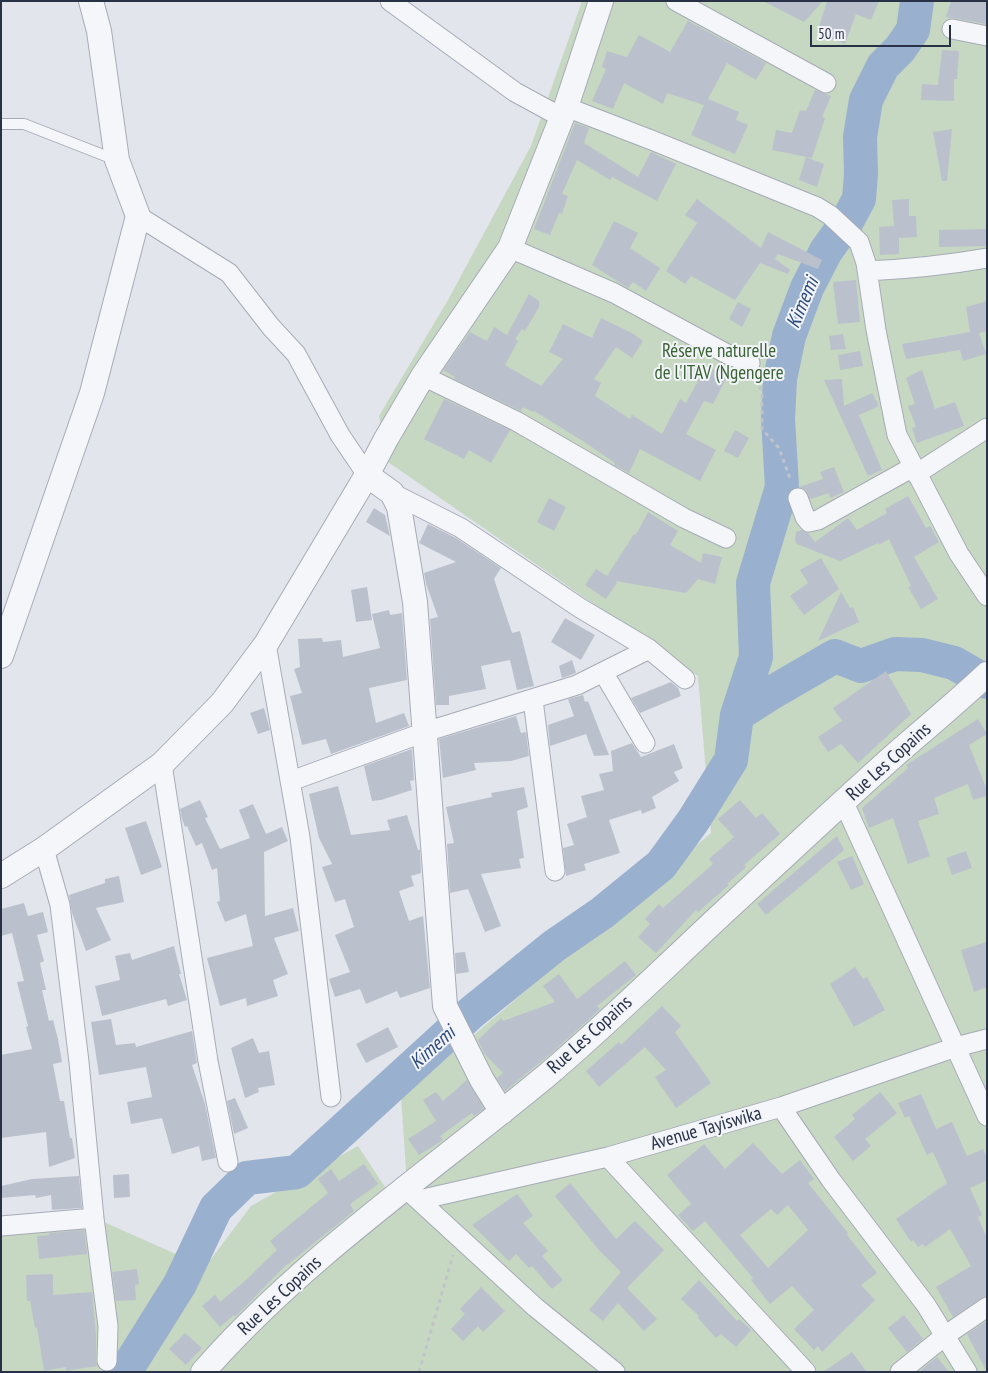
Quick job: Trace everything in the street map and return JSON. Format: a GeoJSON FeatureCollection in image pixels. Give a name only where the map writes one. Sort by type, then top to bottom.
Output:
{"type":"FeatureCollection","features":[{"type":"Feature","properties":{"kind":"street"},"geometry":{"type":"LineString","coordinates":[[1,656],[92,393],[138,216],[117,160],[99,31],[91,1]]}},
{"type":"Feature","properties":{"kind":"street"},"geometry":{"type":"LineString","coordinates":[[390,1],[515,92],[563,112],[759,183],[816,207],[830,215],[860,242],[866,262],[876,330],[897,435],[959,554],[987,596]]}},
{"type":"Feature","properties":{"kind":"street"},"geometry":{"type":"LineString","coordinates":[[1,876],[44,849],[162,764],[222,703],[266,644],[367,474],[422,376],[510,248],[563,112],[601,1]]}},
{"type":"Feature","properties":{"kind":"street"},"geometry":{"type":"LineString","coordinates":[[676,1],[826,83]]}},
{"type":"Feature","properties":{"kind":"street"},"geometry":{"type":"LineString","coordinates":[[952,29],[987,36]]}},
{"type":"Feature","properties":{"kind":"street"},"geometry":{"type":"LineString","coordinates":[[138,216],[229,273],[271,327],[296,354],[340,435],[367,474],[392,493],[461,528],[580,608],[649,649],[685,679]]}},
{"type":"Feature","properties":{"kind":"street"},"geometry":{"type":"LineString","coordinates":[[510,248],[614,293],[727,354],[750,363]]}},
{"type":"Feature","properties":{"kind":"street"},"geometry":{"type":"LineString","coordinates":[[867,271],[948,264],[987,258]]}},
{"type":"Feature","properties":{"kind":"street"},"geometry":{"type":"LineString","coordinates":[[422,376],[516,421],[684,518],[726,538]]}},
{"type":"Feature","properties":{"kind":"street"},"geometry":{"type":"LineString","coordinates":[[798,498],[805,517],[809,522],[818,520],[915,470],[987,428]]}},
{"type":"Feature","properties":{"kind":"street"},"geometry":{"type":"LineString","coordinates":[[392,493],[399,507],[405,531],[416,602],[445,1006],[464,1047],[502,1112]]}},
{"type":"Feature","properties":{"kind":"street"},"geometry":{"type":"LineString","coordinates":[[266,644],[300,837],[331,1096]]}},
{"type":"Feature","properties":{"kind":"street"},"geometry":{"type":"LineString","coordinates":[[291,781],[425,732],[577,685],[649,649]]}},
{"type":"Feature","properties":{"kind":"street"},"geometry":{"type":"LineString","coordinates":[[603,672],[644,742]]}},
{"type":"Feature","properties":{"kind":"street","name":"Rue Les Copains"},"geometry":{"type":"LineString","coordinates":[[203,1372],[219,1353],[290,1283],[412,1194],[502,1112],[598,1030],[658,973],[978,682]]}},
{"type":"Feature","properties":{"kind":"street"},"geometry":{"type":"LineString","coordinates":[[533,700],[555,871]]}},
{"type":"Feature","properties":{"kind":"street"},"geometry":{"type":"LineString","coordinates":[[162,764],[208,1061],[228,1162]]}},
{"type":"Feature","properties":{"kind":"street"},"geometry":{"type":"LineString","coordinates":[[844,803],[987,1116]]}},
{"type":"Feature","properties":{"kind":"street"},"geometry":{"type":"LineString","coordinates":[[44,849],[60,905],[79,1062],[94,1218],[108,1326],[107,1361]]}},
{"type":"Feature","properties":{"kind":"street","name":"Avenue Tayiswika"},"geometry":{"type":"LineString","coordinates":[[412,1194],[608,1157],[781,1107],[956,1047],[987,1039]]}},
{"type":"Feature","properties":{"kind":"street"},"geometry":{"type":"LineString","coordinates":[[781,1107],[831,1180],[926,1304],[967,1372]]}},
{"type":"Feature","properties":{"kind":"street"},"geometry":{"type":"LineString","coordinates":[[608,1157],[806,1372]]}},
{"type":"Feature","properties":{"kind":"street"},"geometry":{"type":"LineString","coordinates":[[412,1194],[535,1307],[615,1372]]}},
{"type":"Feature","properties":{"kind":"street"},"geometry":{"type":"LineString","coordinates":[[1,1226],[94,1218]]}},
{"type":"Feature","properties":{"kind":"street"},"geometry":{"type":"LineString","coordinates":[[900,1372],[946,1335],[987,1307]]}},
{"type":"Feature","properties":{"kind":"lane"},"geometry":{"type":"LineString","coordinates":[[1,124],[24,124],[117,160]]}},
{"type":"Feature","properties":{"kind":"path"},"geometry":{"type":"LineString","coordinates":[[750,363],[762,392],[762,428],[779,448],[798,498]]}},
{"type":"Feature","properties":{"kind":"path"},"geometry":{"type":"LineString","coordinates":[[419,1372],[458,1236]]}},
{"type":"Feature","properties":{"kind":"green space","name":"Réserve naturelle de l'ITAV (Ngengere"},"geometry":{"type":"Polygon","coordinates":[[[582,1],[987,1],[987,1372],[1,1372],[1,1231],[97,1219],[205,1267],[251,1206],[358,1146],[398,1207],[408,1198],[401,1097],[711,833],[698,676],[388,462],[379,416],[448,300],[531,146],[582,1]]]}},
{"type":"Feature","properties":{"kind":"building"},"geometry":{"type":"Polygon","coordinates":[[[763,1],[823,1],[804,22],[763,1]]]}},
{"type":"Feature","properties":{"kind":"building"},"geometry":{"type":"Polygon","coordinates":[[[827,1],[879,1],[871,20],[856,14],[845,44],[817,33],[827,1]]]}},
{"type":"Feature","properties":{"kind":"building"},"geometry":{"type":"Polygon","coordinates":[[[951,1],[987,1],[987,24],[946,17],[951,1]]]}},
{"type":"Feature","properties":{"kind":"building"},"geometry":{"type":"Polygon","coordinates":[[[688,21],[766,63],[756,80],[727,63],[708,99],[739,112],[736,120],[748,125],[735,154],[691,135],[704,105],[667,93],[663,104],[624,83],[613,109],[592,101],[606,69],[602,67],[607,51],[627,57],[639,35],[670,52],[688,21]]]}},
{"type":"Feature","properties":{"kind":"building"},"geometry":{"type":"Polygon","coordinates":[[[942,50],[959,51],[957,79],[954,79],[954,101],[921,100],[922,84],[938,85],[942,50]]]}},
{"type":"Feature","properties":{"kind":"building"},"geometry":{"type":"Polygon","coordinates":[[[815,90],[831,96],[822,117],[825,118],[812,158],[772,150],[776,130],[792,133],[800,110],[806,111],[815,90]]]}},
{"type":"Feature","properties":{"kind":"building"},"geometry":{"type":"Polygon","coordinates":[[[575,123],[589,128],[584,143],[638,177],[651,152],[676,164],[657,201],[612,177],[610,180],[577,160],[562,194],[568,196],[562,214],[559,213],[550,235],[534,229],[575,123]]]}},
{"type":"Feature","properties":{"kind":"building"},"geometry":{"type":"Polygon","coordinates":[[[952,129],[947,181],[942,181],[933,132],[952,129]]]}},
{"type":"Feature","properties":{"kind":"building"},"geometry":{"type":"Polygon","coordinates":[[[806,157],[824,164],[817,187],[799,180],[806,157]]]}},
{"type":"Feature","properties":{"kind":"building"},"geometry":{"type":"Polygon","coordinates":[[[697,199],[761,248],[768,232],[822,260],[818,269],[778,254],[775,259],[790,270],[788,274],[760,263],[735,300],[691,276],[685,284],[666,271],[697,223],[685,215],[697,199]]]}},
{"type":"Feature","properties":{"kind":"building"},"geometry":{"type":"Polygon","coordinates":[[[909,199],[909,216],[916,216],[917,237],[899,238],[899,254],[880,255],[879,227],[894,226],[892,200],[909,199]]]}},
{"type":"Feature","properties":{"kind":"building"},"geometry":{"type":"Polygon","coordinates":[[[614,221],[638,233],[630,248],[660,268],[646,291],[633,282],[628,288],[592,265],[614,221]]]}},
{"type":"Feature","properties":{"kind":"building"},"geometry":{"type":"Polygon","coordinates":[[[987,229],[987,246],[939,247],[939,230],[987,229]]]}},
{"type":"Feature","properties":{"kind":"building"},"geometry":{"type":"Polygon","coordinates":[[[856,280],[860,322],[838,324],[833,282],[856,280]]]}},
{"type":"Feature","properties":{"kind":"building"},"geometry":{"type":"Polygon","coordinates":[[[529,294],[539,301],[539,307],[525,331],[522,329],[515,339],[518,341],[505,365],[541,386],[563,359],[549,352],[563,324],[592,338],[601,318],[632,333],[643,341],[632,358],[616,347],[594,379],[601,383],[595,396],[630,419],[632,415],[662,434],[680,399],[686,403],[706,366],[727,377],[713,404],[704,401],[686,434],[716,450],[700,481],[640,449],[629,473],[614,465],[615,463],[586,443],[534,411],[523,407],[521,411],[454,379],[455,377],[443,370],[470,332],[487,341],[494,327],[507,335],[529,294]]]}},
{"type":"Feature","properties":{"kind":"building"},"geometry":{"type":"Polygon","coordinates":[[[987,301],[987,331],[979,333],[986,354],[963,361],[960,350],[906,359],[902,344],[970,332],[966,307],[987,301]]]}},
{"type":"Feature","properties":{"kind":"building"},"geometry":{"type":"Polygon","coordinates":[[[738,302],[751,309],[742,327],[729,319],[738,302]]]}},
{"type":"Feature","properties":{"kind":"building"},"geometry":{"type":"Polygon","coordinates":[[[843,334],[846,349],[831,350],[829,336],[843,334]]]}},
{"type":"Feature","properties":{"kind":"building"},"geometry":{"type":"Polygon","coordinates":[[[860,351],[863,366],[840,370],[838,355],[860,351]]]}},
{"type":"Feature","properties":{"kind":"building"},"geometry":{"type":"Polygon","coordinates":[[[922,370],[935,409],[955,402],[964,426],[917,443],[912,428],[916,427],[908,406],[915,404],[906,378],[922,370]]]}},
{"type":"Feature","properties":{"kind":"building"},"geometry":{"type":"Polygon","coordinates":[[[842,379],[844,406],[872,393],[879,406],[859,415],[882,470],[868,476],[824,380],[842,379]]]}},
{"type":"Feature","properties":{"kind":"building"},"geometry":{"type":"Polygon","coordinates":[[[444,399],[510,430],[491,463],[469,450],[464,459],[424,439],[444,399]]]}},
{"type":"Feature","properties":{"kind":"building"},"geometry":{"type":"Polygon","coordinates":[[[735,430],[749,438],[738,458],[724,451],[735,430]]]}},
{"type":"Feature","properties":{"kind":"building"},"geometry":{"type":"Polygon","coordinates":[[[834,467],[844,492],[830,498],[829,493],[810,499],[806,490],[799,487],[823,479],[820,472],[834,467]]]}},
{"type":"Feature","properties":{"kind":"building"},"geometry":{"type":"Polygon","coordinates":[[[908,496],[926,528],[930,526],[939,542],[914,557],[938,599],[921,609],[908,587],[911,586],[889,539],[840,561],[797,544],[795,540],[796,532],[801,530],[808,533],[815,542],[848,518],[857,530],[887,513],[885,509],[908,496]]]}},
{"type":"Feature","properties":{"kind":"building"},"geometry":{"type":"Polygon","coordinates":[[[549,498],[566,507],[554,531],[537,522],[549,498]]]}},
{"type":"Feature","properties":{"kind":"building"},"geometry":{"type":"Polygon","coordinates":[[[374,508],[385,515],[390,536],[366,522],[374,508]]]}},
{"type":"Feature","properties":{"kind":"building"},"geometry":{"type":"Polygon","coordinates":[[[648,512],[678,531],[670,545],[701,563],[703,553],[722,557],[715,584],[698,579],[686,593],[615,581],[617,583],[606,599],[585,585],[596,569],[607,576],[634,534],[636,535],[648,512]]]}},
{"type":"Feature","properties":{"kind":"building"},"geometry":{"type":"Polygon","coordinates":[[[428,524],[456,538],[501,568],[494,579],[512,633],[520,631],[534,686],[517,690],[510,660],[481,666],[486,689],[449,696],[449,705],[436,705],[430,619],[438,617],[424,573],[456,562],[419,543],[428,524]]]}},
{"type":"Feature","properties":{"kind":"building"},"geometry":{"type":"Polygon","coordinates":[[[821,558],[839,589],[804,615],[790,596],[808,583],[800,570],[821,558]]]}},
{"type":"Feature","properties":{"kind":"building"},"geometry":{"type":"Polygon","coordinates":[[[367,587],[372,620],[356,622],[351,590],[367,587]]]}},
{"type":"Feature","properties":{"kind":"building"},"geometry":{"type":"Polygon","coordinates":[[[841,592],[850,608],[853,607],[859,622],[818,641],[841,592]]]}},
{"type":"Feature","properties":{"kind":"building"},"geometry":{"type":"Polygon","coordinates":[[[389,610],[390,615],[402,613],[407,680],[369,688],[376,723],[404,713],[409,726],[331,754],[326,739],[302,745],[290,696],[302,693],[294,669],[300,667],[298,639],[322,638],[323,642],[341,640],[343,657],[380,648],[372,614],[389,610]]]}},
{"type":"Feature","properties":{"kind":"building"},"geometry":{"type":"Polygon","coordinates":[[[565,618],[595,635],[581,660],[551,642],[565,618]]]}},
{"type":"Feature","properties":{"kind":"building"},"geometry":{"type":"Polygon","coordinates":[[[572,660],[576,673],[562,678],[559,666],[572,660]]]}},
{"type":"Feature","properties":{"kind":"building"},"geometry":{"type":"Polygon","coordinates":[[[886,671],[911,714],[858,763],[841,744],[828,752],[818,737],[842,721],[833,708],[886,671]]]}},
{"type":"Feature","properties":{"kind":"building"},"geometry":{"type":"Polygon","coordinates":[[[671,682],[678,688],[681,696],[640,713],[631,698],[671,682]]]}},
{"type":"Feature","properties":{"kind":"building"},"geometry":{"type":"Polygon","coordinates":[[[583,695],[585,702],[588,701],[609,755],[594,756],[586,734],[550,746],[548,725],[574,716],[568,699],[583,695]]]}},
{"type":"Feature","properties":{"kind":"building"},"geometry":{"type":"Polygon","coordinates":[[[264,708],[270,730],[258,734],[250,713],[264,708]]]}},
{"type":"Feature","properties":{"kind":"building"},"geometry":{"type":"Polygon","coordinates":[[[516,716],[521,733],[526,732],[529,756],[511,761],[474,763],[476,770],[443,778],[439,739],[516,716]]]}},
{"type":"Feature","properties":{"kind":"building"},"geometry":{"type":"Polygon","coordinates":[[[978,719],[987,734],[969,745],[987,790],[987,796],[973,800],[968,784],[934,798],[939,814],[918,821],[930,856],[908,864],[893,818],[869,828],[862,808],[908,768],[906,765],[978,719]]]}},
{"type":"Feature","properties":{"kind":"building"},"geometry":{"type":"Polygon","coordinates":[[[632,743],[641,757],[674,744],[683,768],[674,772],[679,781],[652,797],[656,808],[642,814],[641,810],[609,820],[620,853],[584,864],[586,870],[566,876],[563,848],[574,845],[567,824],[587,817],[581,796],[604,790],[599,774],[613,771],[611,751],[632,743]]]}},
{"type":"Feature","properties":{"kind":"building"},"geometry":{"type":"Polygon","coordinates":[[[412,749],[414,780],[410,781],[412,790],[372,801],[364,766],[412,749]]]}},
{"type":"Feature","properties":{"kind":"building"},"geometry":{"type":"Polygon","coordinates":[[[338,786],[351,835],[390,830],[387,820],[407,815],[418,850],[420,850],[421,873],[411,876],[414,886],[399,891],[409,921],[423,916],[430,988],[400,998],[397,991],[366,1004],[360,989],[335,997],[329,979],[350,972],[335,935],[354,927],[345,899],[335,902],[322,867],[332,864],[319,838],[309,794],[338,786]]]}},
{"type":"Feature","properties":{"kind":"building"},"geometry":{"type":"Polygon","coordinates":[[[524,787],[528,807],[517,811],[524,858],[519,859],[521,868],[481,874],[501,926],[485,932],[468,889],[450,893],[447,844],[454,843],[446,807],[492,797],[491,793],[524,787]]]}},
{"type":"Feature","properties":{"kind":"building"},"geometry":{"type":"Polygon","coordinates":[[[200,800],[208,817],[205,818],[220,849],[250,838],[239,810],[253,804],[266,834],[282,827],[288,841],[264,852],[265,916],[293,908],[299,931],[274,938],[288,974],[273,980],[278,996],[247,1006],[246,998],[220,1006],[207,958],[253,946],[246,914],[225,922],[217,902],[220,901],[217,868],[212,870],[202,843],[196,846],[182,819],[180,809],[200,800]]]}},
{"type":"Feature","properties":{"kind":"building"},"geometry":{"type":"Polygon","coordinates":[[[740,800],[756,818],[762,813],[780,834],[744,865],[746,867],[727,884],[729,885],[698,912],[696,910],[656,953],[638,937],[650,924],[645,919],[659,904],[663,908],[713,864],[709,859],[734,837],[718,819],[740,800]]]}},
{"type":"Feature","properties":{"kind":"building"},"geometry":{"type":"Polygon","coordinates":[[[146,821],[162,867],[141,875],[125,828],[146,821]]]}},
{"type":"Feature","properties":{"kind":"building"},"geometry":{"type":"Polygon","coordinates":[[[837,836],[844,850],[766,915],[757,904],[837,836]]]}},
{"type":"Feature","properties":{"kind":"building"},"geometry":{"type":"Polygon","coordinates":[[[966,851],[972,868],[952,875],[946,858],[966,851]]]}},
{"type":"Feature","properties":{"kind":"building"},"geometry":{"type":"Polygon","coordinates":[[[852,856],[864,884],[851,890],[837,862],[852,856]]]}},
{"type":"Feature","properties":{"kind":"building"},"geometry":{"type":"Polygon","coordinates":[[[119,876],[124,902],[96,908],[111,940],[86,951],[72,913],[69,895],[105,883],[105,879],[119,876]]]}},
{"type":"Feature","properties":{"kind":"building"},"geometry":{"type":"Polygon","coordinates":[[[24,903],[28,916],[43,912],[48,932],[37,935],[44,961],[40,963],[46,990],[42,990],[49,1021],[53,1020],[58,1039],[62,1062],[53,1064],[60,1101],[64,1101],[75,1158],[49,1167],[46,1132],[1,1138],[1,1055],[32,1049],[17,982],[24,981],[12,933],[1,936],[1,909],[24,903]]]}},
{"type":"Feature","properties":{"kind":"building"},"geometry":{"type":"Polygon","coordinates":[[[987,942],[987,987],[974,992],[961,950],[987,942]]]}},
{"type":"Feature","properties":{"kind":"building"},"geometry":{"type":"Polygon","coordinates":[[[174,946],[181,974],[179,974],[187,1000],[168,1006],[166,999],[102,1016],[95,986],[120,980],[115,956],[130,953],[132,960],[174,946]]]}},
{"type":"Feature","properties":{"kind":"building"},"geometry":{"type":"Polygon","coordinates":[[[465,952],[469,972],[456,974],[455,953],[465,952]]]}},
{"type":"Feature","properties":{"kind":"building"},"geometry":{"type":"Polygon","coordinates":[[[625,961],[636,975],[597,1006],[600,1009],[555,1050],[505,1091],[497,1078],[503,1073],[484,1053],[478,1040],[501,1018],[503,1021],[555,1002],[543,986],[559,974],[577,999],[625,961]]]}},
{"type":"Feature","properties":{"kind":"building"},"geometry":{"type":"Polygon","coordinates":[[[855,967],[863,979],[867,977],[885,1010],[854,1027],[830,984],[855,967]]]}},
{"type":"Feature","properties":{"kind":"building"},"geometry":{"type":"Polygon","coordinates":[[[662,1006],[681,1026],[675,1032],[711,1083],[676,1108],[655,1077],[666,1070],[645,1047],[599,1087],[586,1071],[619,1042],[621,1045],[662,1006]]]}},
{"type":"Feature","properties":{"kind":"building"},"geometry":{"type":"Polygon","coordinates":[[[111,1019],[116,1045],[135,1043],[136,1047],[192,1031],[197,1063],[192,1065],[205,1104],[216,1158],[202,1161],[199,1146],[172,1154],[162,1118],[131,1124],[127,1102],[152,1097],[146,1067],[99,1075],[91,1022],[111,1019]]]}},
{"type":"Feature","properties":{"kind":"building"},"geometry":{"type":"Polygon","coordinates":[[[388,1027],[398,1047],[366,1063],[356,1044],[388,1027]]]}},
{"type":"Feature","properties":{"kind":"building"},"geometry":{"type":"Polygon","coordinates":[[[253,1038],[259,1053],[269,1051],[275,1085],[258,1088],[259,1092],[245,1098],[231,1048],[253,1038]]]}},
{"type":"Feature","properties":{"kind":"building"},"geometry":{"type":"Polygon","coordinates":[[[467,1080],[484,1109],[474,1116],[472,1113],[440,1136],[443,1140],[419,1155],[408,1139],[436,1121],[423,1100],[436,1092],[443,1101],[467,1080]]]}},
{"type":"Feature","properties":{"kind":"building"},"geometry":{"type":"Polygon","coordinates":[[[880,1092],[897,1113],[865,1139],[871,1146],[853,1161],[834,1137],[855,1119],[852,1115],[880,1092]]]}},
{"type":"Feature","properties":{"kind":"building"},"geometry":{"type":"Polygon","coordinates":[[[921,1094],[936,1129],[952,1122],[967,1156],[983,1149],[987,1158],[987,1180],[970,1188],[982,1215],[978,1217],[987,1238],[987,1296],[953,1317],[936,1287],[971,1266],[950,1229],[925,1247],[923,1244],[918,1247],[913,1240],[911,1242],[896,1219],[947,1183],[933,1152],[927,1155],[909,1116],[905,1118],[898,1103],[921,1094]]]}},
{"type":"Feature","properties":{"kind":"building"},"geometry":{"type":"Polygon","coordinates":[[[235,1098],[248,1128],[234,1134],[227,1101],[235,1098]]]}},
{"type":"Feature","properties":{"kind":"building"},"geometry":{"type":"Polygon","coordinates":[[[753,1143],[782,1174],[800,1160],[814,1179],[808,1183],[877,1273],[861,1285],[875,1300],[822,1352],[818,1346],[814,1350],[794,1329],[814,1310],[792,1286],[770,1304],[751,1280],[753,1278],[705,1221],[693,1231],[678,1215],[691,1204],[667,1175],[704,1144],[725,1169],[753,1143]],[[788,1205],[777,1215],[771,1209],[740,1235],[768,1268],[808,1230],[788,1205]]]}},
{"type":"Feature","properties":{"kind":"building"},"geometry":{"type":"Polygon","coordinates":[[[364,1164],[378,1184],[350,1204],[354,1211],[283,1268],[235,1317],[234,1315],[220,1327],[202,1306],[215,1295],[220,1302],[277,1250],[270,1241],[328,1193],[318,1179],[331,1169],[339,1181],[364,1164]]]}},
{"type":"Feature","properties":{"kind":"building"},"geometry":{"type":"Polygon","coordinates":[[[129,1174],[130,1197],[114,1198],[113,1175],[129,1174]]]}},
{"type":"Feature","properties":{"kind":"building"},"geometry":{"type":"Polygon","coordinates":[[[79,1176],[82,1208],[52,1210],[51,1195],[36,1198],[35,1195],[1,1198],[1,1186],[32,1179],[79,1176]]]}},
{"type":"Feature","properties":{"kind":"building"},"geometry":{"type":"Polygon","coordinates":[[[570,1183],[616,1239],[635,1221],[664,1250],[627,1288],[657,1319],[644,1331],[618,1303],[603,1321],[589,1310],[621,1272],[598,1249],[555,1196],[570,1183]]]}},
{"type":"Feature","properties":{"kind":"building"},"geometry":{"type":"Polygon","coordinates":[[[517,1194],[533,1216],[523,1223],[548,1251],[542,1256],[563,1280],[552,1289],[532,1266],[529,1268],[516,1254],[509,1261],[472,1225],[517,1194]]]}},
{"type":"Feature","properties":{"kind":"building"},"geometry":{"type":"Polygon","coordinates":[[[84,1230],[87,1254],[39,1259],[37,1236],[84,1230]]]}},
{"type":"Feature","properties":{"kind":"building"},"geometry":{"type":"Polygon","coordinates":[[[137,1269],[139,1284],[135,1285],[136,1300],[116,1301],[112,1272],[137,1269]]]}},
{"type":"Feature","properties":{"kind":"building"},"geometry":{"type":"Polygon","coordinates":[[[53,1274],[53,1295],[92,1292],[97,1366],[66,1371],[66,1367],[44,1371],[37,1327],[35,1328],[30,1301],[27,1301],[26,1275],[53,1274]]]}},
{"type":"Feature","properties":{"kind":"building"},"geometry":{"type":"Polygon","coordinates":[[[699,1280],[737,1321],[739,1319],[751,1330],[736,1347],[721,1334],[716,1338],[698,1318],[699,1316],[681,1299],[699,1280]]]}},
{"type":"Feature","properties":{"kind":"building"},"geometry":{"type":"Polygon","coordinates":[[[481,1287],[505,1311],[483,1332],[478,1326],[463,1341],[451,1329],[465,1314],[460,1309],[481,1287]]]}},
{"type":"Feature","properties":{"kind":"building"},"geometry":{"type":"Polygon","coordinates":[[[904,1315],[923,1339],[907,1352],[888,1328],[904,1315]]]}},
{"type":"Feature","properties":{"kind":"building"},"geometry":{"type":"Polygon","coordinates":[[[987,1321],[987,1372],[967,1334],[987,1321]]]}},
{"type":"Feature","properties":{"kind":"building"},"geometry":{"type":"Polygon","coordinates":[[[185,1333],[202,1348],[186,1365],[169,1349],[185,1333]]]}},
{"type":"Feature","properties":{"kind":"building"},"geometry":{"type":"Polygon","coordinates":[[[852,1352],[867,1372],[823,1372],[852,1352]]]}},
{"type":"Feature","properties":{"kind":"building"},"geometry":{"type":"Polygon","coordinates":[[[937,1357],[949,1372],[922,1372],[921,1370],[937,1357]]]}},
{"type":"Feature","properties":{"kind":"waterway","name":"Kimemi"},"geometry":{"type":"LineString","coordinates":[[125,1372],[180,1284],[216,1208],[247,1178],[297,1172],[472,1012],[554,946],[602,913],[661,865],[693,821],[731,760],[737,715],[756,657],[753,583],[782,487],[778,419],[780,379],[789,336],[807,288],[826,251],[846,223],[859,199],[861,174],[860,137],[866,100],[883,66],[900,49],[913,30],[917,1]]}},
{"type":"Feature","properties":{"kind":"waterway"},"geometry":{"type":"LineString","coordinates":[[737,715],[835,656],[861,666],[895,654],[922,655],[954,663],[987,682]]}}]}
